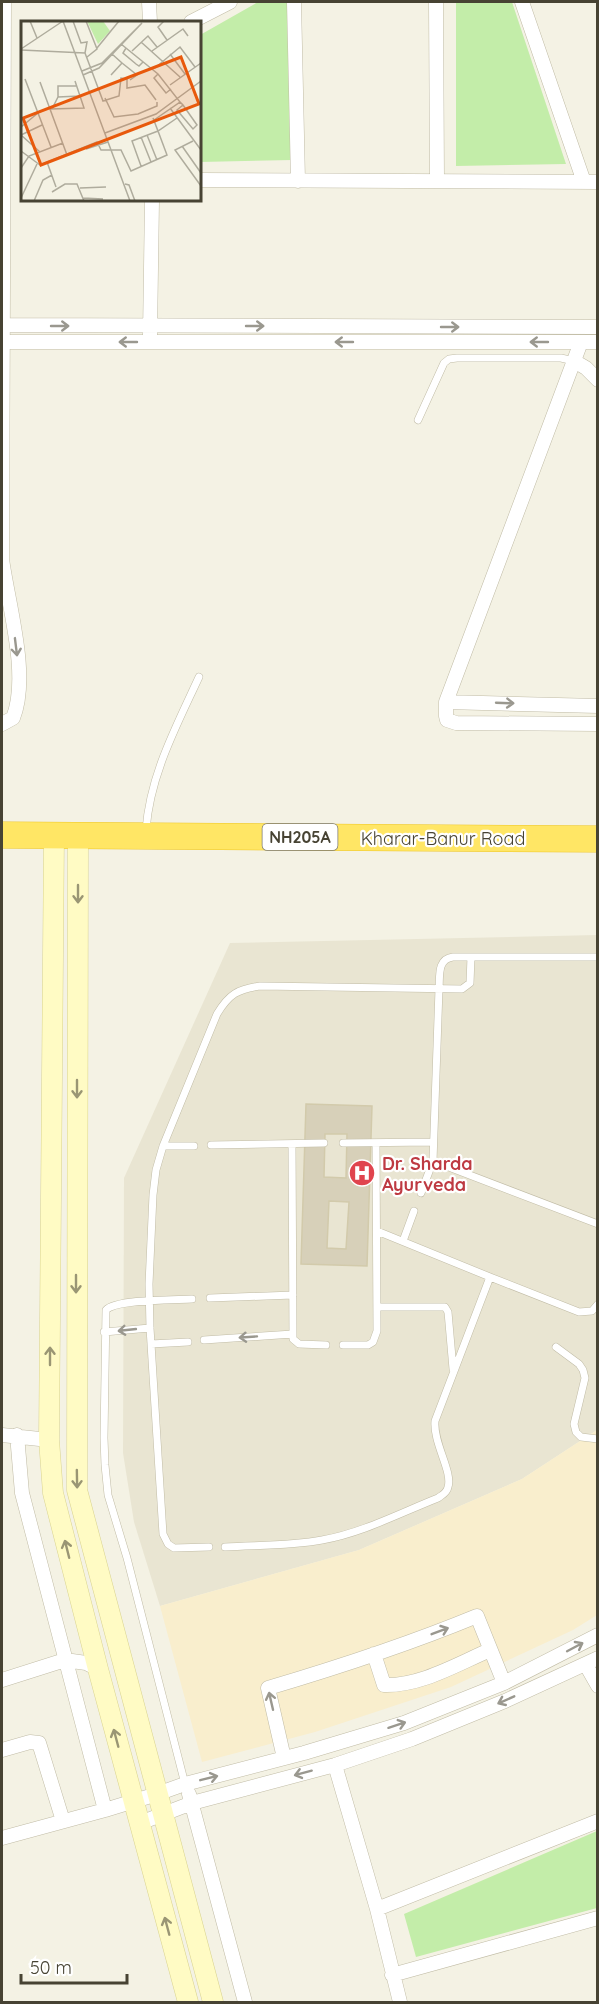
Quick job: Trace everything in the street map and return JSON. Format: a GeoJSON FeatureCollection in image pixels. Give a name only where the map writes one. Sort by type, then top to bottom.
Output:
{"type":"FeatureCollection","features":[{"type":"Feature","properties":{"kind":"highway","name":"Kharar-Banur Road"},"geometry":{"type":"LineString","coordinates":[[2,835],[597,840]]}},
{"type":"Feature","properties":{"kind":"main road"},"geometry":{"type":"LineString","coordinates":[[66,835],[49,1440],[53,1493],[188,2002]]}},
{"type":"Feature","properties":{"kind":"main road"},"geometry":{"type":"LineString","coordinates":[[66,835],[77,1490],[213,2002]]}},
{"type":"Feature","properties":{"kind":"street"},"geometry":{"type":"LineString","coordinates":[[2,724],[13,718],[19,694],[16,649],[2,559],[4,2]]}},
{"type":"Feature","properties":{"kind":"street"},"geometry":{"type":"LineString","coordinates":[[149,2],[150,21]]}},
{"type":"Feature","properties":{"kind":"street"},"geometry":{"type":"LineString","coordinates":[[193,21],[230,2]]}},
{"type":"Feature","properties":{"kind":"street"},"geometry":{"type":"LineString","coordinates":[[294,2],[298,181]]}},
{"type":"Feature","properties":{"kind":"street"},"geometry":{"type":"LineString","coordinates":[[436,2],[437,181]]}},
{"type":"Feature","properties":{"kind":"street"},"geometry":{"type":"LineString","coordinates":[[201,180],[591,182],[522,2]]}},
{"type":"Feature","properties":{"kind":"street"},"geometry":{"type":"LineString","coordinates":[[150,342],[152,201]]}},
{"type":"Feature","properties":{"kind":"street"},"geometry":{"type":"LineString","coordinates":[[3,325],[597,327]]}},
{"type":"Feature","properties":{"kind":"street"},"geometry":{"type":"LineString","coordinates":[[3,342],[597,342]]}},
{"type":"Feature","properties":{"kind":"street"},"geometry":{"type":"LineString","coordinates":[[446,702],[597,707],[596,724],[452,723],[447,720],[446,716],[446,702],[581,342]]}},
{"type":"Feature","properties":{"kind":"street"},"geometry":{"type":"LineString","coordinates":[[574,361],[586,368],[597,380]]}},
{"type":"Feature","properties":{"kind":"street"},"geometry":{"type":"LineString","coordinates":[[2,1435],[49,1440]]}},
{"type":"Feature","properties":{"kind":"street"},"geometry":{"type":"LineString","coordinates":[[17,1435],[22,1492],[105,1809]]}},
{"type":"Feature","properties":{"kind":"street"},"geometry":{"type":"LineString","coordinates":[[284,1758],[268,1688],[332,1669],[477,1616],[504,1683]]}},
{"type":"Feature","properties":{"kind":"street"},"geometry":{"type":"LineString","coordinates":[[140,1823],[185,1784],[404,1723],[504,1683],[597,1635]]}},
{"type":"Feature","properties":{"kind":"street"},"geometry":{"type":"LineString","coordinates":[[374,1654],[384,1685],[395,1685],[429,1676],[490,1650]]}},
{"type":"Feature","properties":{"kind":"street"},"geometry":{"type":"LineString","coordinates":[[2,1680],[65,1660],[86,1663],[98,1669]]}},
{"type":"Feature","properties":{"kind":"street"},"geometry":{"type":"LineString","coordinates":[[2,1838],[134,1802],[192,1803],[335,1765],[463,1719],[592,1661],[597,1686]]}},
{"type":"Feature","properties":{"kind":"street"},"geometry":{"type":"LineString","coordinates":[[2,1750],[30,1742],[39,1743],[63,1821]]}},
{"type":"Feature","properties":{"kind":"street"},"geometry":{"type":"LineString","coordinates":[[335,1765],[377,1909],[400,2002]]}},
{"type":"Feature","properties":{"kind":"street"},"geometry":{"type":"LineString","coordinates":[[185,1784],[245,2002]]}},
{"type":"Feature","properties":{"kind":"street"},"geometry":{"type":"LineString","coordinates":[[377,1909],[597,1821]]}},
{"type":"Feature","properties":{"kind":"street"},"geometry":{"type":"LineString","coordinates":[[392,1975],[597,1918]]}},
{"type":"Feature","properties":{"kind":"lane"},"geometry":{"type":"LineString","coordinates":[[418,420],[440,370],[449,359],[561,358],[574,361]]}},
{"type":"Feature","properties":{"kind":"lane"},"geometry":{"type":"LineString","coordinates":[[145,836],[154,779],[199,677]]}},
{"type":"Feature","properties":{"kind":"lane"},"geometry":{"type":"LineString","coordinates":[[208,1547],[174,1548],[168,1544],[164,1534],[150,1301],[153,1195],[156,1170],[163,1146],[217,1014],[225,1000],[234,993],[260,986],[462,989],[466,987],[471,978],[471,957]]}},
{"type":"Feature","properties":{"kind":"lane"},"geometry":{"type":"LineString","coordinates":[[421,1192],[432,1161],[442,962],[446,958],[471,957],[597,957]]}},
{"type":"Feature","properties":{"kind":"lane"},"geometry":{"type":"LineString","coordinates":[[343,1143],[433,1142]]}},
{"type":"Feature","properties":{"kind":"lane"},"geometry":{"type":"LineString","coordinates":[[211,1145],[324,1143]]}},
{"type":"Feature","properties":{"kind":"lane"},"geometry":{"type":"LineString","coordinates":[[343,1345],[368,1345],[373,1342],[377,1331],[376,1143]]}},
{"type":"Feature","properties":{"kind":"lane"},"geometry":{"type":"LineString","coordinates":[[292,1144],[293,1334],[295,1343],[326,1345]]}},
{"type":"Feature","properties":{"kind":"lane"},"geometry":{"type":"LineString","coordinates":[[163,1146],[194,1146]]}},
{"type":"Feature","properties":{"kind":"lane"},"geometry":{"type":"LineString","coordinates":[[432,1161],[597,1224]]}},
{"type":"Feature","properties":{"kind":"lane"},"geometry":{"type":"LineString","coordinates":[[403,1241],[414,1211]]}},
{"type":"Feature","properties":{"kind":"lane"},"geometry":{"type":"LineString","coordinates":[[377,1231],[579,1312],[592,1311],[597,1304]]}},
{"type":"Feature","properties":{"kind":"lane"},"geometry":{"type":"LineString","coordinates":[[225,1547],[322,1540],[352,1532],[438,1498],[445,1493],[449,1486],[448,1476],[434,1429],[438,1410],[490,1277]]}},
{"type":"Feature","properties":{"kind":"lane"},"geometry":{"type":"LineString","coordinates":[[210,1298],[293,1295]]}},
{"type":"Feature","properties":{"kind":"lane"},"geometry":{"type":"LineString","coordinates":[[185,1784],[108,1495],[105,1456],[104,1332],[105,1314],[108,1307],[150,1301],[192,1299]]}},
{"type":"Feature","properties":{"kind":"lane"},"geometry":{"type":"LineString","coordinates":[[377,1307],[445,1307],[448,1312],[453,1372]]}},
{"type":"Feature","properties":{"kind":"lane"},"geometry":{"type":"LineString","coordinates":[[104,1332],[150,1328]]}},
{"type":"Feature","properties":{"kind":"lane"},"geometry":{"type":"LineString","coordinates":[[204,1340],[293,1334]]}},
{"type":"Feature","properties":{"kind":"lane"},"geometry":{"type":"LineString","coordinates":[[151,1344],[188,1342]]}},
{"type":"Feature","properties":{"kind":"lane"},"geometry":{"type":"LineString","coordinates":[[556,1347],[583,1370],[585,1378],[574,1424],[576,1432],[581,1437],[597,1439]]}},
{"type":"Feature","properties":{"kind":"shaded area"},"geometry":{"type":"Polygon","coordinates":[[[597,935],[597,1430],[522,1479],[359,1550],[160,1606],[134,1522],[123,1453],[124,1178],[230,943],[597,935]]]}},
{"type":"Feature","properties":{"kind":"shaded area"},"geometry":{"type":"Polygon","coordinates":[[[597,1430],[597,1615],[573,1630],[451,1687],[315,1732],[202,1762],[160,1606],[359,1550],[522,1479],[597,1430]]]}},
{"type":"Feature","properties":{"kind":"green space"},"geometry":{"type":"Polygon","coordinates":[[[258,2],[289,2],[292,160],[201,162],[201,34],[258,2]]]}},
{"type":"Feature","properties":{"kind":"green space"},"geometry":{"type":"Polygon","coordinates":[[[456,2],[512,2],[566,164],[456,166],[456,2]]]}},
{"type":"Feature","properties":{"kind":"green space"},"geometry":{"type":"Polygon","coordinates":[[[597,1831],[597,1908],[416,1957],[404,1914],[597,1831]]]}},
{"type":"Feature","properties":{"kind":"building"},"geometry":{"type":"Polygon","coordinates":[[[306,1104],[372,1106],[367,1266],[301,1264],[306,1104]],[[325,1134],[324,1177],[346,1178],[347,1134],[325,1134]],[[329,1201],[327,1248],[346,1249],[349,1202],[329,1201]]]}},
{"type":"Feature","properties":{"kind":"place","name":"Dr. Sharda Ayurveda"},"geometry":{"type":"Point","coordinates":[362,1173]}}]}
